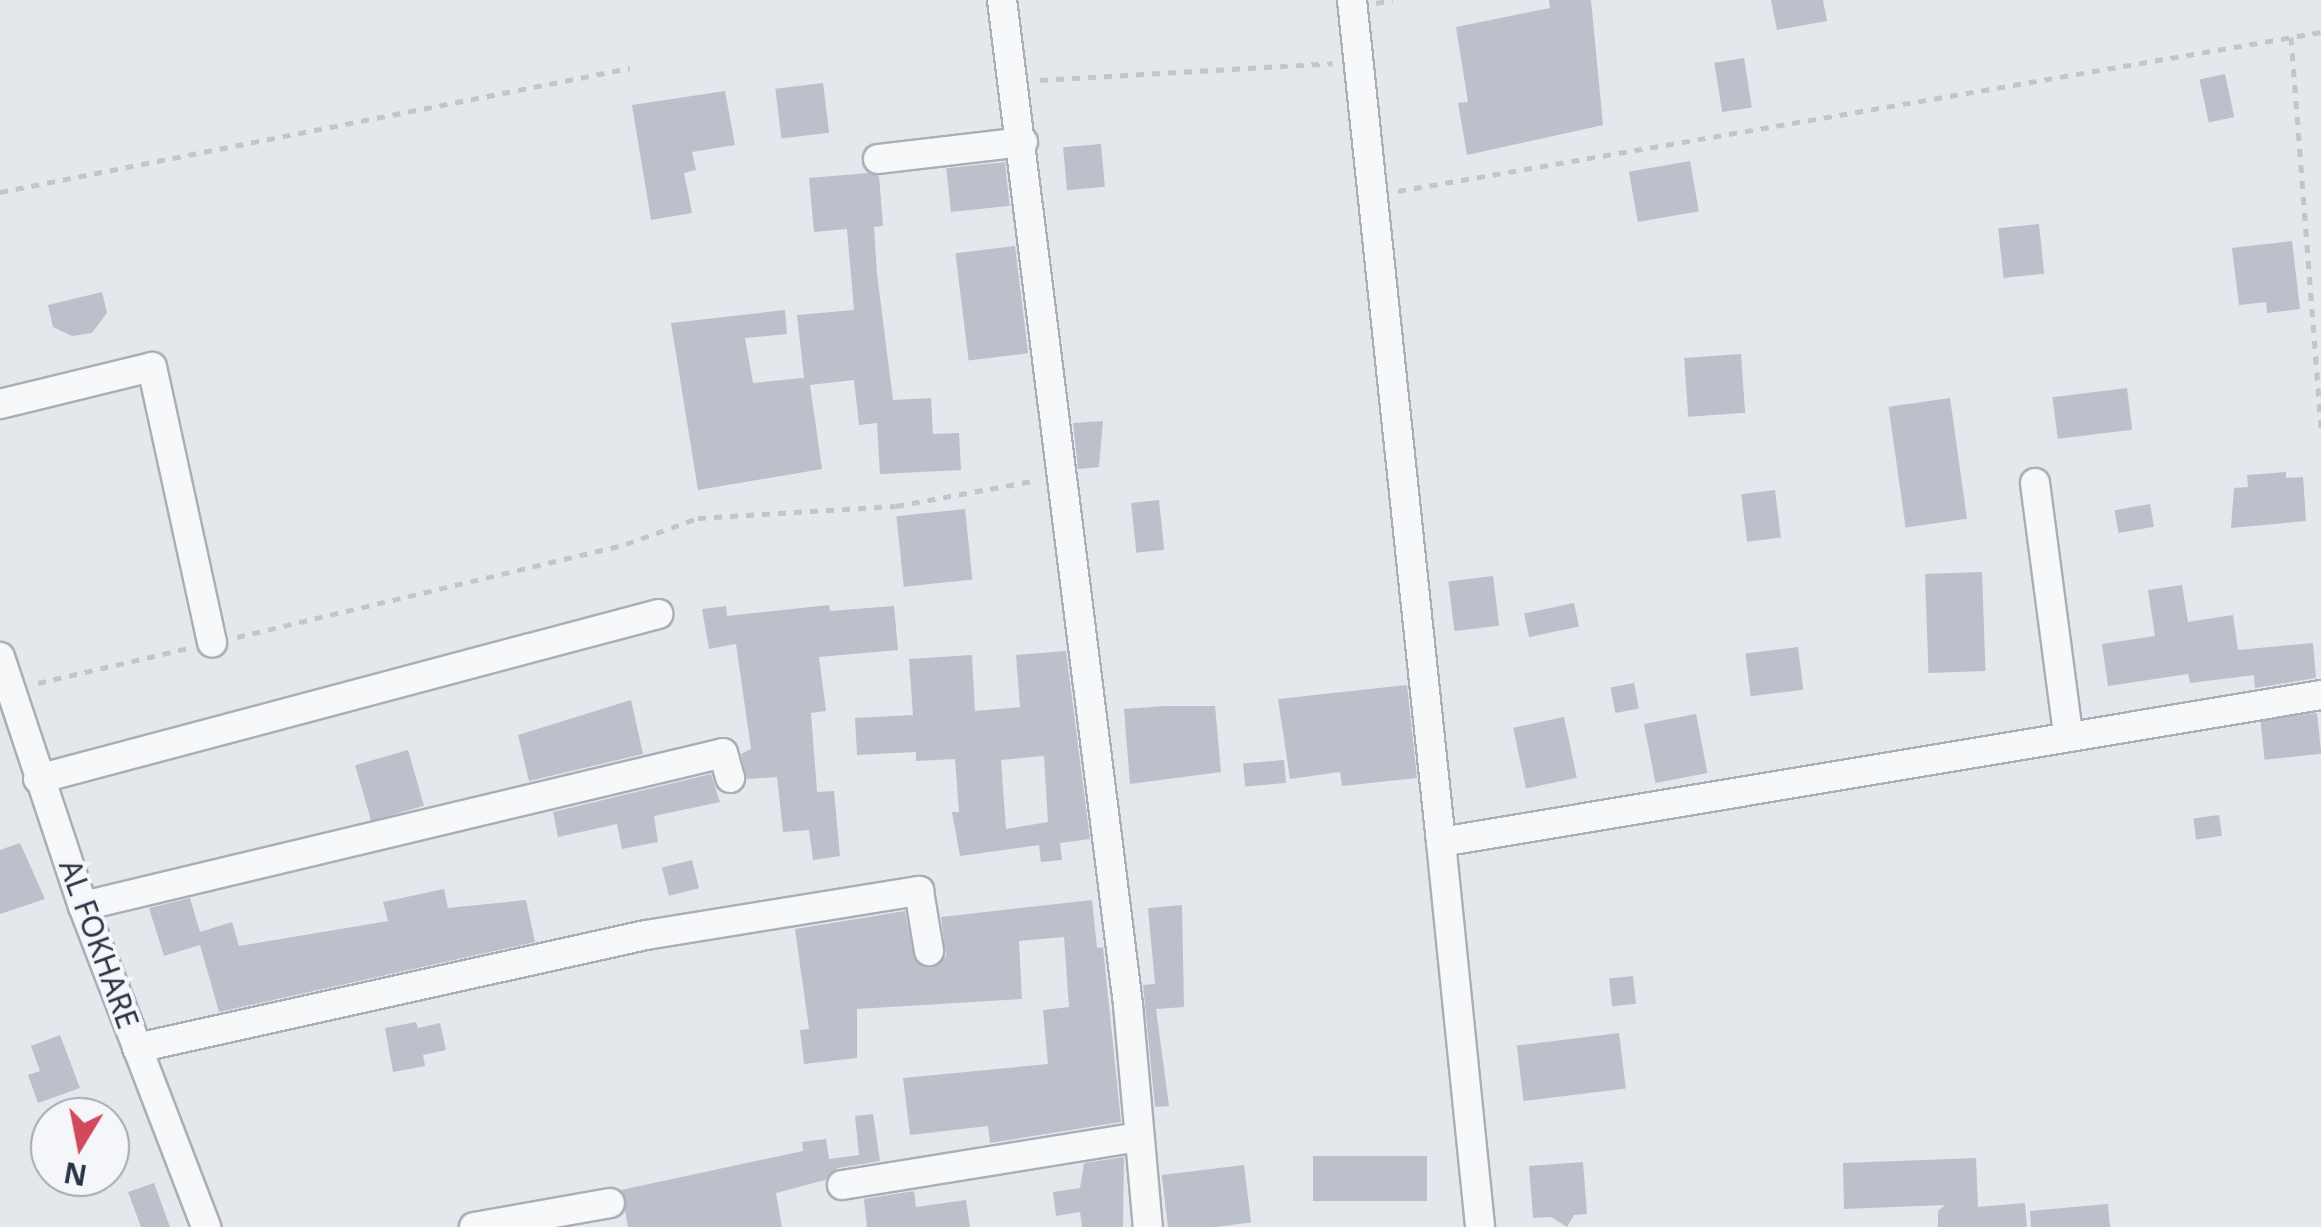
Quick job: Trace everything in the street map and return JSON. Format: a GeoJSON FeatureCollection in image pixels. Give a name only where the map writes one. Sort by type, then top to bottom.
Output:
{"type":"FeatureCollection","features":[{"type":"Feature","properties":{"kind":"street"},"geometry":{"type":"LineString","coordinates":[[1002,0],[1023,142],[1058,478],[1128,1005],[1148,1227]]}},
{"type":"Feature","properties":{"kind":"street"},"geometry":{"type":"LineString","coordinates":[[1352,0],[1353,62],[1480,1227]]}},
{"type":"Feature","properties":{"kind":"street"},"geometry":{"type":"LineString","coordinates":[[878,159],[1023,142]]}},
{"type":"Feature","properties":{"kind":"street"},"geometry":{"type":"LineString","coordinates":[[0,404],[152,366],[212,643]]}},
{"type":"Feature","properties":{"kind":"street"},"geometry":{"type":"LineString","coordinates":[[2036,483],[2068,735]]}},
{"type":"Feature","properties":{"kind":"street"},"geometry":{"type":"LineString","coordinates":[[38,779],[658,614]]}},
{"type":"Feature","properties":{"kind":"street","name":"AL FOKHARE"},"geometry":{"type":"LineString","coordinates":[[0,657],[38,779],[206,1227]]}},
{"type":"Feature","properties":{"kind":"street"},"geometry":{"type":"LineString","coordinates":[[1440,842],[2321,695]]}},
{"type":"Feature","properties":{"kind":"street"},"geometry":{"type":"LineString","coordinates":[[84,906],[723,753],[730,778]]}},
{"type":"Feature","properties":{"kind":"street"},"geometry":{"type":"LineString","coordinates":[[138,1048],[646,935],[919,891],[929,951]]}},
{"type":"Feature","properties":{"kind":"street"},"geometry":{"type":"LineString","coordinates":[[842,1185],[1137,1137]]}},
{"type":"Feature","properties":{"kind":"street"},"geometry":{"type":"LineString","coordinates":[[474,1227],[610,1202]]}},
{"type":"Feature","properties":{"kind":"path"},"geometry":{"type":"LineString","coordinates":[[1370,196],[2321,32]]}},
{"type":"Feature","properties":{"kind":"path"},"geometry":{"type":"LineString","coordinates":[[2292,37],[2321,428]]}},
{"type":"Feature","properties":{"kind":"path"},"geometry":{"type":"LineString","coordinates":[[1012,81],[1353,62]]}},
{"type":"Feature","properties":{"kind":"path"},"geometry":{"type":"LineString","coordinates":[[0,192],[630,68]]}},
{"type":"Feature","properties":{"kind":"path"},"geometry":{"type":"LineString","coordinates":[[10,690],[626,544],[698,518],[896,506],[1058,478]]}},
{"type":"Feature","properties":{"kind":"building"},"geometry":{"type":"Polygon","coordinates":[[[1549,0],[1591,0],[1603,125],[1467,155],[1458,103],[1468,102],[1456,27],[1550,8],[1549,0]]]}},
{"type":"Feature","properties":{"kind":"building"},"geometry":{"type":"Polygon","coordinates":[[[1771,0],[1823,0],[1827,21],[1777,30],[1771,0]]]}},
{"type":"Feature","properties":{"kind":"building"},"geometry":{"type":"Polygon","coordinates":[[[1744,58],[1752,107],[1722,112],[1714,63],[1744,58]]]}},
{"type":"Feature","properties":{"kind":"building"},"geometry":{"type":"Polygon","coordinates":[[[2225,74],[2234,117],[2209,122],[2200,79],[2225,74]]]}},
{"type":"Feature","properties":{"kind":"building"},"geometry":{"type":"Polygon","coordinates":[[[823,83],[829,133],[781,138],[775,89],[823,83]]]}},
{"type":"Feature","properties":{"kind":"building"},"geometry":{"type":"Polygon","coordinates":[[[725,91],[735,145],[692,152],[696,170],[684,173],[692,213],[651,220],[632,105],[725,91]]]}},
{"type":"Feature","properties":{"kind":"building"},"geometry":{"type":"Polygon","coordinates":[[[1101,144],[1105,187],[1067,190],[1063,147],[1101,144]]]}},
{"type":"Feature","properties":{"kind":"building"},"geometry":{"type":"Polygon","coordinates":[[[1690,161],[1699,211],[1638,222],[1629,172],[1690,161]]]}},
{"type":"Feature","properties":{"kind":"building"},"geometry":{"type":"Polygon","coordinates":[[[1005,162],[1010,206],[951,212],[946,168],[1005,162]]]}},
{"type":"Feature","properties":{"kind":"building"},"geometry":{"type":"Polygon","coordinates":[[[868,173],[879,176],[883,226],[874,227],[893,400],[931,398],[933,434],[959,433],[961,470],[880,474],[877,423],[859,425],[854,380],[810,385],[822,469],[698,490],[671,323],[785,310],[787,334],[745,338],[753,383],[804,378],[797,315],[854,310],[847,229],[814,232],[809,178],[868,173]]]}},
{"type":"Feature","properties":{"kind":"building"},"geometry":{"type":"Polygon","coordinates":[[[2039,224],[2044,274],[2003,278],[1998,228],[2039,224]]]}},
{"type":"Feature","properties":{"kind":"building"},"geometry":{"type":"Polygon","coordinates":[[[2292,241],[2300,309],[2267,313],[2266,302],[2239,305],[2232,248],[2292,241]]]}},
{"type":"Feature","properties":{"kind":"building"},"geometry":{"type":"Polygon","coordinates":[[[1015,246],[1028,353],[969,361],[955,253],[1015,246]]]}},
{"type":"Feature","properties":{"kind":"building"},"geometry":{"type":"Polygon","coordinates":[[[102,292],[107,313],[92,333],[72,336],[53,327],[48,305],[102,292]]]}},
{"type":"Feature","properties":{"kind":"building"},"geometry":{"type":"Polygon","coordinates":[[[1741,354],[1745,413],[1688,417],[1684,358],[1741,354]]]}},
{"type":"Feature","properties":{"kind":"building"},"geometry":{"type":"Polygon","coordinates":[[[2127,388],[2132,430],[2058,439],[2053,397],[2127,388]]]}},
{"type":"Feature","properties":{"kind":"building"},"geometry":{"type":"Polygon","coordinates":[[[1950,398],[1967,519],[1906,527],[1889,407],[1950,398]]]}},
{"type":"Feature","properties":{"kind":"building"},"geometry":{"type":"Polygon","coordinates":[[[1103,421],[1099,467],[1078,469],[1073,423],[1103,421]]]}},
{"type":"Feature","properties":{"kind":"building"},"geometry":{"type":"Polygon","coordinates":[[[2286,472],[2286,478],[2303,477],[2306,521],[2231,528],[2234,488],[2248,487],[2247,475],[2286,472]]]}},
{"type":"Feature","properties":{"kind":"building"},"geometry":{"type":"Polygon","coordinates":[[[1775,490],[1781,538],[1747,542],[1741,494],[1775,490]]]}},
{"type":"Feature","properties":{"kind":"building"},"geometry":{"type":"Polygon","coordinates":[[[1159,500],[1164,550],[1136,553],[1131,503],[1159,500]]]}},
{"type":"Feature","properties":{"kind":"building"},"geometry":{"type":"Polygon","coordinates":[[[2150,504],[2154,527],[2119,533],[2115,510],[2150,504]]]}},
{"type":"Feature","properties":{"kind":"building"},"geometry":{"type":"Polygon","coordinates":[[[965,509],[972,580],[904,587],[896,516],[965,509]]]}},
{"type":"Feature","properties":{"kind":"building"},"geometry":{"type":"Polygon","coordinates":[[[1982,572],[1985,671],[1928,673],[1925,574],[1982,572]]]}},
{"type":"Feature","properties":{"kind":"building"},"geometry":{"type":"Polygon","coordinates":[[[1493,576],[1499,626],[1454,631],[1448,581],[1493,576]]]}},
{"type":"Feature","properties":{"kind":"building"},"geometry":{"type":"Polygon","coordinates":[[[2182,585],[2188,622],[2233,615],[2238,650],[2313,643],[2316,678],[2255,688],[2254,675],[2190,683],[2188,674],[2108,686],[2102,644],[2155,636],[2148,590],[2182,585]]]}},
{"type":"Feature","properties":{"kind":"building"},"geometry":{"type":"Polygon","coordinates":[[[1574,603],[1579,626],[1529,637],[1524,614],[1574,603]]]}},
{"type":"Feature","properties":{"kind":"building"},"geometry":{"type":"Polygon","coordinates":[[[829,605],[830,611],[894,606],[898,650],[819,657],[826,711],[811,713],[817,792],[834,791],[840,856],[813,860],[809,830],[783,832],[777,777],[747,779],[741,754],[751,749],[736,644],[709,649],[702,609],[726,606],[727,616],[829,605]]]}},
{"type":"Feature","properties":{"kind":"building"},"geometry":{"type":"Polygon","coordinates":[[[1798,647],[1803,690],[1751,696],[1745,653],[1798,647]]]}},
{"type":"Feature","properties":{"kind":"building"},"geometry":{"type":"Polygon","coordinates":[[[1066,651],[1090,839],[1060,843],[1062,860],[1041,862],[1039,845],[960,856],[952,812],[959,812],[955,759],[916,761],[916,752],[857,755],[855,718],[913,715],[909,659],[972,655],[975,711],[1020,707],[1016,655],[1066,651]],[[1044,756],[1001,760],[1006,829],[1048,822],[1044,756]]]}},
{"type":"Feature","properties":{"kind":"building"},"geometry":{"type":"Polygon","coordinates":[[[1634,683],[1639,709],[1615,713],[1610,688],[1634,683]]]}},
{"type":"Feature","properties":{"kind":"building"},"geometry":{"type":"Polygon","coordinates":[[[1407,685],[1417,778],[1342,786],[1340,772],[1290,779],[1278,699],[1407,685]]]}},
{"type":"Feature","properties":{"kind":"building"},"geometry":{"type":"Polygon","coordinates":[[[631,700],[643,754],[529,781],[518,735],[631,700]]]}},
{"type":"Feature","properties":{"kind":"building"},"geometry":{"type":"Polygon","coordinates":[[[1215,706],[1221,772],[1130,784],[1124,709],[1215,706]]]}},
{"type":"Feature","properties":{"kind":"building"},"geometry":{"type":"Polygon","coordinates":[[[2317,713],[2321,754],[2265,760],[2260,719],[2317,713]]]}},
{"type":"Feature","properties":{"kind":"building"},"geometry":{"type":"Polygon","coordinates":[[[1696,714],[1707,773],[1655,783],[1644,724],[1696,714]]]}},
{"type":"Feature","properties":{"kind":"building"},"geometry":{"type":"Polygon","coordinates":[[[1564,717],[1577,778],[1526,788],[1513,728],[1564,717]]]}},
{"type":"Feature","properties":{"kind":"building"},"geometry":{"type":"Polygon","coordinates":[[[408,750],[424,806],[371,821],[355,765],[408,750]]]}},
{"type":"Feature","properties":{"kind":"building"},"geometry":{"type":"Polygon","coordinates":[[[1284,760],[1286,783],[1245,786],[1243,764],[1284,760]]]}},
{"type":"Feature","properties":{"kind":"building"},"geometry":{"type":"Polygon","coordinates":[[[711,774],[720,802],[654,816],[658,842],[622,849],[617,824],[558,837],[553,812],[711,774]]]}},
{"type":"Feature","properties":{"kind":"building"},"geometry":{"type":"Polygon","coordinates":[[[2219,815],[2222,836],[2196,839],[2193,819],[2219,815]]]}},
{"type":"Feature","properties":{"kind":"building"},"geometry":{"type":"Polygon","coordinates":[[[20,843],[45,899],[0,914],[0,850],[20,843]]]}},
{"type":"Feature","properties":{"kind":"building"},"geometry":{"type":"Polygon","coordinates":[[[692,860],[699,888],[669,896],[662,867],[692,860]]]}},
{"type":"Feature","properties":{"kind":"building"},"geometry":{"type":"Polygon","coordinates":[[[444,889],[448,908],[526,900],[535,942],[219,1012],[200,945],[164,956],[149,908],[190,898],[200,932],[232,922],[239,946],[388,921],[383,902],[444,889]]]}},
{"type":"Feature","properties":{"kind":"building"},"geometry":{"type":"Polygon","coordinates":[[[1092,900],[1097,948],[1103,947],[1121,1122],[990,1143],[988,1126],[910,1135],[903,1078],[1048,1064],[1043,1010],[1069,1007],[1064,937],[1019,941],[1022,999],[857,1009],[857,1058],[804,1064],[800,1030],[809,1029],[795,929],[905,911],[915,961],[931,968],[946,956],[941,917],[1092,900]]]}},
{"type":"Feature","properties":{"kind":"building"},"geometry":{"type":"Polygon","coordinates":[[[1182,905],[1184,1007],[1156,1009],[1169,1106],[1155,1107],[1143,985],[1155,984],[1148,908],[1182,905]]]}},
{"type":"Feature","properties":{"kind":"building"},"geometry":{"type":"Polygon","coordinates":[[[1633,976],[1636,1004],[1612,1006],[1609,979],[1633,976]]]}},
{"type":"Feature","properties":{"kind":"building"},"geometry":{"type":"Polygon","coordinates":[[[416,1022],[418,1028],[440,1023],[446,1050],[423,1055],[425,1066],[393,1072],[385,1028],[416,1022]]]}},
{"type":"Feature","properties":{"kind":"building"},"geometry":{"type":"Polygon","coordinates":[[[1619,1033],[1626,1089],[1524,1101],[1517,1046],[1619,1033]]]}},
{"type":"Feature","properties":{"kind":"building"},"geometry":{"type":"Polygon","coordinates":[[[60,1035],[80,1088],[55,1097],[36,1097],[28,1075],[40,1071],[31,1046],[60,1035]]]}},
{"type":"Feature","properties":{"kind":"building"},"geometry":{"type":"Polygon","coordinates":[[[873,1114],[880,1161],[838,1168],[825,1180],[776,1193],[782,1227],[628,1227],[621,1190],[803,1151],[802,1142],[826,1139],[829,1159],[859,1155],[855,1116],[873,1114]]]}},
{"type":"Feature","properties":{"kind":"building"},"geometry":{"type":"Polygon","coordinates":[[[1313,1156],[1427,1156],[1427,1201],[1313,1201],[1313,1156]]]}},
{"type":"Feature","properties":{"kind":"building"},"geometry":{"type":"Polygon","coordinates":[[[1124,1157],[1123,1227],[1082,1227],[1080,1212],[1056,1216],[1053,1192],[1080,1188],[1084,1163],[1124,1157]]]}},
{"type":"Feature","properties":{"kind":"building"},"geometry":{"type":"Polygon","coordinates":[[[1976,1158],[1978,1207],[2025,1203],[2027,1227],[1938,1227],[1938,1211],[1945,1205],[1844,1209],[1843,1163],[1976,1158]]]}},
{"type":"Feature","properties":{"kind":"building"},"geometry":{"type":"Polygon","coordinates":[[[1583,1162],[1587,1214],[1574,1215],[1567,1227],[1551,1217],[1533,1218],[1529,1166],[1583,1162]]]}},
{"type":"Feature","properties":{"kind":"building"},"geometry":{"type":"Polygon","coordinates":[[[1244,1165],[1251,1223],[1168,1227],[1162,1175],[1244,1165]]]}},
{"type":"Feature","properties":{"kind":"building"},"geometry":{"type":"Polygon","coordinates":[[[154,1183],[170,1227],[141,1227],[130,1191],[154,1183]]]}},
{"type":"Feature","properties":{"kind":"building"},"geometry":{"type":"Polygon","coordinates":[[[914,1191],[916,1207],[966,1200],[970,1227],[867,1227],[864,1199],[914,1191]]]}},
{"type":"Feature","properties":{"kind":"building"},"geometry":{"type":"Polygon","coordinates":[[[2108,1204],[2110,1227],[2031,1227],[2030,1211],[2108,1204]]]}}]}
